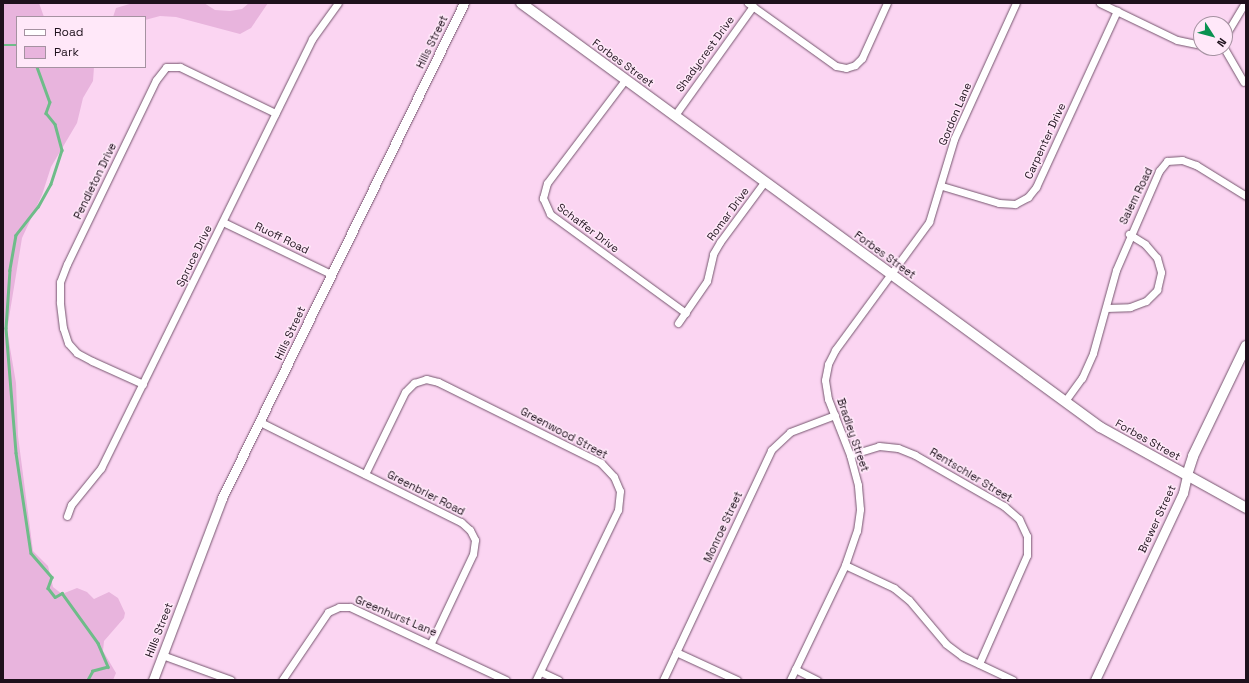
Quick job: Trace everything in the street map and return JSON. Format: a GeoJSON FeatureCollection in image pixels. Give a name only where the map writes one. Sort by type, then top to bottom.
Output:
{"type":"FeatureCollection","features":[{"type":"Feature","properties":{"kind":"main road","name":"Forbes Street"},"geometry":{"type":"LineString","coordinates":[[521,3],[1119,439],[1246,508]]}},
{"type":"Feature","properties":{"kind":"main road","name":"Brewer Street"},"geometry":{"type":"LineString","coordinates":[[1187,475],[1191,461],[1246,346]]}},
{"type":"Feature","properties":{"kind":"street","name":"Spruce Drive"},"geometry":{"type":"LineString","coordinates":[[67,516],[71,506],[101,468],[312,39],[338,3]]}},
{"type":"Feature","properties":{"kind":"street","name":"Hills Street"},"geometry":{"type":"LineString","coordinates":[[153,680],[222,498],[464,3]]}},
{"type":"Feature","properties":{"kind":"street","name":"Shadycrest Drive"},"geometry":{"type":"LineString","coordinates":[[675,115],[751,5],[836,66],[846,68],[855,65],[862,58],[887,3]]}},
{"type":"Feature","properties":{"kind":"street","name":"Gordon Lane"},"geometry":{"type":"LineString","coordinates":[[891,274],[929,222],[942,186],[954,139],[1016,3]]}},
{"type":"Feature","properties":{"kind":"street"},"geometry":{"type":"LineString","coordinates":[[1100,3],[1177,40],[1193,43]]}},
{"type":"Feature","properties":{"kind":"street"},"geometry":{"type":"LineString","coordinates":[[1233,23],[1245,3]]}},
{"type":"Feature","properties":{"kind":"street","name":"Carpenter Drive"},"geometry":{"type":"LineString","coordinates":[[942,186],[999,203],[1015,204],[1028,197],[1036,187],[1117,11]]}},
{"type":"Feature","properties":{"kind":"street"},"geometry":{"type":"LineString","coordinates":[[1229,56],[1244,82]]}},
{"type":"Feature","properties":{"kind":"street","name":"Pendleton Drive"},"geometry":{"type":"LineString","coordinates":[[143,384],[82,355],[68,343],[63,328],[60,282],[80,235],[156,80],[166,67],[180,67],[275,113]]}},
{"type":"Feature","properties":{"kind":"street","name":"Schaffer Drive"},"geometry":{"type":"LineString","coordinates":[[625,80],[548,184],[543,198],[550,214],[686,313]]}},
{"type":"Feature","properties":{"kind":"street","name":"Salem Road"},"geometry":{"type":"LineString","coordinates":[[1065,401],[1082,378],[1094,353],[1116,270],[1129,234],[1159,171],[1167,162],[1182,160],[1196,165],[1246,196]]}},
{"type":"Feature","properties":{"kind":"street","name":"Romar Drive"},"geometry":{"type":"LineString","coordinates":[[678,324],[707,281],[713,254],[720,242],[765,181]]}},
{"type":"Feature","properties":{"kind":"street","name":"Ruoff Road"},"geometry":{"type":"LineString","coordinates":[[223,222],[331,274]]}},
{"type":"Feature","properties":{"kind":"street","name":"Salem Road"},"geometry":{"type":"LineString","coordinates":[[1106,308],[1130,307],[1146,301],[1157,290],[1161,272],[1157,258],[1145,244],[1129,234]]}},
{"type":"Feature","properties":{"kind":"street","name":"Bradley Street"},"geometry":{"type":"LineString","coordinates":[[790,680],[845,565],[857,531],[860,509],[858,485],[850,455],[828,399],[825,380],[828,364],[835,350],[891,274]]}},
{"type":"Feature","properties":{"kind":"street","name":"Greenwood Street"},"geometry":{"type":"LineString","coordinates":[[365,474],[405,392],[414,383],[426,379],[438,382],[601,463],[614,477],[620,491],[618,510],[536,680]]}},
{"type":"Feature","properties":{"kind":"street","name":"Monroe Street"},"geometry":{"type":"LineString","coordinates":[[663,680],[771,450],[790,432],[835,415]]}},
{"type":"Feature","properties":{"kind":"street","name":"Greenbrier Road"},"geometry":{"type":"LineString","coordinates":[[260,422],[461,522],[470,530],[475,540],[473,554],[431,643]]}},
{"type":"Feature","properties":{"kind":"street","name":"Rentschler Street"},"geometry":{"type":"LineString","coordinates":[[850,455],[879,446],[898,448],[915,455],[1004,506],[1019,519],[1027,536],[1027,555],[979,664]]}},
{"type":"Feature","properties":{"kind":"street","name":"Brewer Street"},"geometry":{"type":"LineString","coordinates":[[1095,680],[1183,493],[1187,475]]}},
{"type":"Feature","properties":{"kind":"street"},"geometry":{"type":"LineString","coordinates":[[845,565],[894,588],[921,612],[946,644],[979,664],[1013,680]]}},
{"type":"Feature","properties":{"kind":"street","name":"Greenhurst Lane"},"geometry":{"type":"LineString","coordinates":[[282,680],[328,612],[339,607],[356,609],[431,643],[506,680]]}},
{"type":"Feature","properties":{"kind":"street"},"geometry":{"type":"LineString","coordinates":[[676,652],[737,680]]}},
{"type":"Feature","properties":{"kind":"street"},"geometry":{"type":"LineString","coordinates":[[162,655],[231,680]]}},
{"type":"Feature","properties":{"kind":"street"},"geometry":{"type":"LineString","coordinates":[[795,669],[817,680]]}},
{"type":"Feature","properties":{"kind":"street"},"geometry":{"type":"LineString","coordinates":[[541,672],[558,680]]}},
{"type":"Feature","properties":{"kind":"green space"},"geometry":{"type":"Polygon","coordinates":[[[3,3],[39,3],[44,16],[16,16],[16,68],[94,68],[93,81],[83,98],[77,123],[51,167],[42,195],[22,238],[7,330],[16,383],[18,436],[33,551],[48,566],[53,587],[62,594],[77,588],[87,592],[94,599],[109,592],[118,598],[125,613],[124,618],[104,641],[103,651],[116,673],[113,680],[3,680],[3,3]]]}},
{"type":"Feature","properties":{"kind":"green space"},"geometry":{"type":"Polygon","coordinates":[[[133,3],[204,3],[215,10],[230,11],[242,9],[249,3],[268,3],[251,28],[240,34],[176,17],[160,16],[146,20],[146,16],[113,16],[116,8],[133,3]]]}},
{"type":"Feature","properties":{"kind":"waterway"},"geometry":{"type":"LineString","coordinates":[[3,45],[16,45]]}},
{"type":"Feature","properties":{"kind":"waterway"},"geometry":{"type":"LineString","coordinates":[[37,68],[50,102],[46,113],[55,124],[62,150],[51,184],[38,207],[16,235],[10,270],[6,328],[16,453],[31,553],[52,577],[48,588],[55,597],[62,593],[98,643],[108,667],[93,671],[88,680]]}}]}
